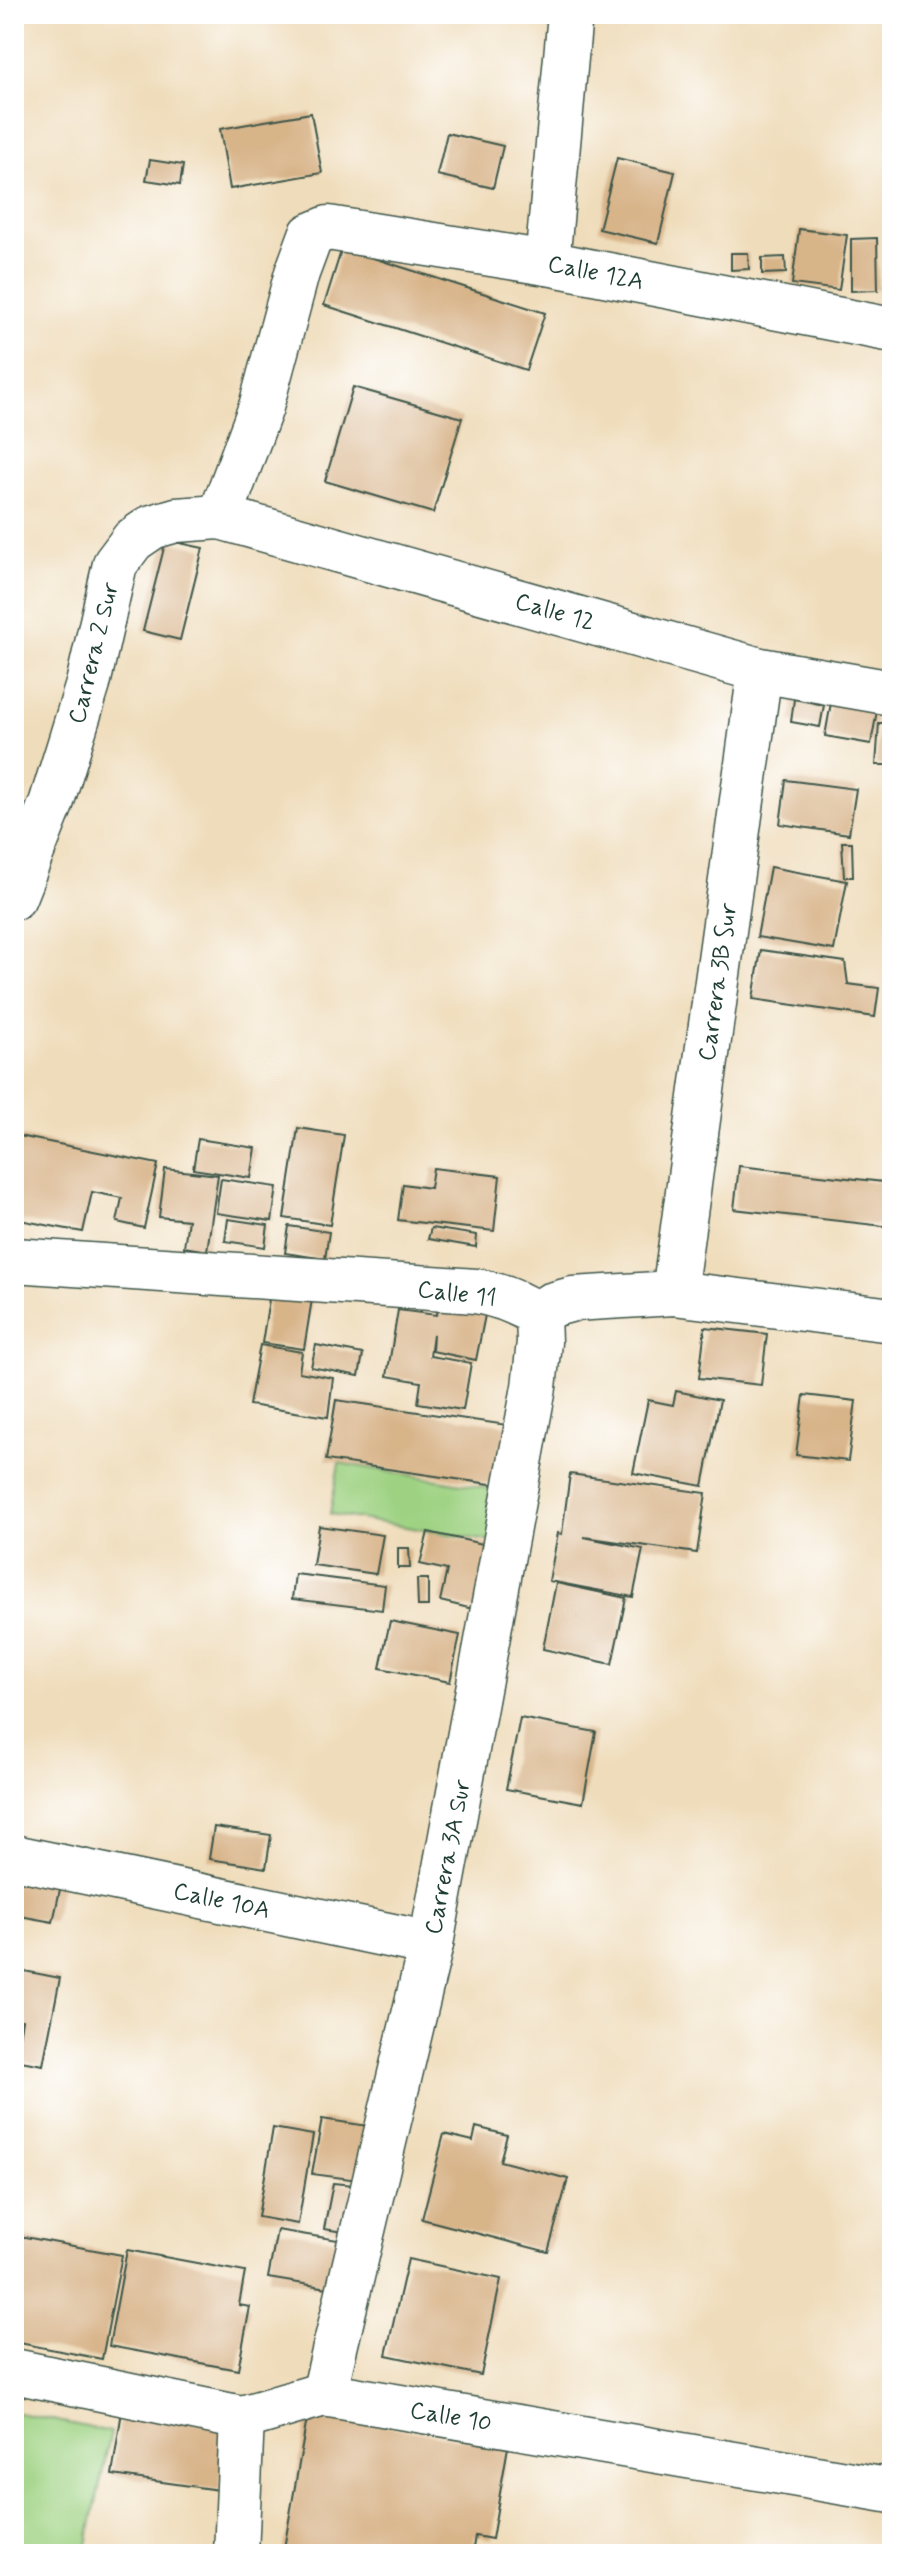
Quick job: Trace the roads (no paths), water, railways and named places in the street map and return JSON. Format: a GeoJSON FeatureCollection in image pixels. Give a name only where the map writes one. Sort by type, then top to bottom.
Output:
{"type":"FeatureCollection","features":[{"type":"Feature","properties":{"kind":"street"},"geometry":{"type":"LineString","coordinates":[[547,263],[570,14]]}},
{"type":"Feature","properties":{"kind":"street","name":"Calle 12A"},"geometry":{"type":"LineString","coordinates":[[220,517],[261,407],[306,246],[311,235],[328,228],[547,263],[892,330]]}},
{"type":"Feature","properties":{"kind":"street","name":"Calle 12"},"geometry":{"type":"LineString","coordinates":[[220,517],[760,670],[892,693]]}},
{"type":"Feature","properties":{"kind":"street","name":"Carrera 2 Sur"},"geometry":{"type":"LineString","coordinates":[[14,897],[51,804],[75,729],[92,670],[115,564],[133,540],[152,527],[176,520],[220,517]]}},
{"type":"Feature","properties":{"kind":"street","name":"Carrera 3B Sur"},"geometry":{"type":"LineString","coordinates":[[674,1293],[760,670]]}},
{"type":"Feature","properties":{"kind":"street","name":"Calle 11"},"geometry":{"type":"LineString","coordinates":[[14,1260],[476,1291],[518,1302],[538,1315]]}},
{"type":"Feature","properties":{"kind":"street"},"geometry":{"type":"LineString","coordinates":[[538,1315],[551,1305],[573,1299],[674,1293],[892,1320]]}},
{"type":"Feature","properties":{"kind":"street","name":"Carrera 3A Sur"},"geometry":{"type":"LineString","coordinates":[[324,2394],[431,1944],[534,1387],[539,1342],[538,1315]]}},
{"type":"Feature","properties":{"kind":"street","name":"Calle 10A"},"geometry":{"type":"LineString","coordinates":[[14,1857],[431,1944]]}},
{"type":"Feature","properties":{"kind":"street","name":"Calle 10"},"geometry":{"type":"LineString","coordinates":[[14,2371],[242,2418],[324,2394],[892,2491]]}},
{"type":"Feature","properties":{"kind":"street"},"geometry":{"type":"LineString","coordinates":[[236,2554],[242,2418]]}}]}
